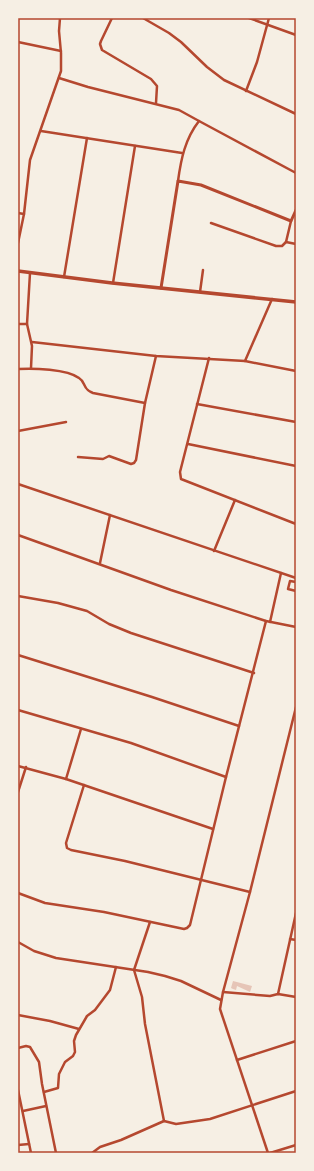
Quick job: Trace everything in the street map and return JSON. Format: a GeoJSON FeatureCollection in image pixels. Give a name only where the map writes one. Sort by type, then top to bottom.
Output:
{"type":"FeatureCollection","features":[{"type":"Feature","properties":{"kind":"main road"},"geometry":{"type":"LineString","coordinates":[[18,271],[112,283],[296,302]]}},
{"type":"Feature","properties":{"kind":"street"},"geometry":{"type":"LineString","coordinates":[[18,243],[24,214],[30,160],[59,78],[61,63],[59,31],[60,18]]}},
{"type":"Feature","properties":{"kind":"street"},"geometry":{"type":"LineString","coordinates":[[112,18],[100,44],[102,50],[151,79],[157,86],[156,103]]}},
{"type":"Feature","properties":{"kind":"street"},"geometry":{"type":"LineString","coordinates":[[143,18],[169,33],[181,42],[216,75],[246,91],[296,114]]}},
{"type":"Feature","properties":{"kind":"street"},"geometry":{"type":"LineString","coordinates":[[249,18],[296,35]]}},
{"type":"Feature","properties":{"kind":"street"},"geometry":{"type":"LineString","coordinates":[[246,91],[257,62],[269,18]]}},
{"type":"Feature","properties":{"kind":"street"},"geometry":{"type":"LineString","coordinates":[[18,42],[61,51]]}},
{"type":"Feature","properties":{"kind":"street"},"geometry":{"type":"LineString","coordinates":[[59,78],[88,87],[179,110],[296,172]]}},
{"type":"Feature","properties":{"kind":"street"},"geometry":{"type":"LineString","coordinates":[[161,288],[182,153],[190,134],[199,121]]}},
{"type":"Feature","properties":{"kind":"street"},"geometry":{"type":"LineString","coordinates":[[40,131],[182,153]]}},
{"type":"Feature","properties":{"kind":"street"},"geometry":{"type":"LineString","coordinates":[[64,277],[87,138]]}},
{"type":"Feature","properties":{"kind":"street"},"geometry":{"type":"LineString","coordinates":[[112,283],[135,145]]}},
{"type":"Feature","properties":{"kind":"street"},"geometry":{"type":"LineString","coordinates":[[178,181],[201,185],[291,220]]}},
{"type":"Feature","properties":{"kind":"street"},"geometry":{"type":"LineString","coordinates":[[211,222],[276,246],[282,246],[286,242],[291,220],[296,210]]}},
{"type":"Feature","properties":{"kind":"street"},"geometry":{"type":"LineString","coordinates":[[18,213],[24,214]]}},
{"type":"Feature","properties":{"kind":"street"},"geometry":{"type":"LineString","coordinates":[[286,242],[296,244]]}},
{"type":"Feature","properties":{"kind":"street"},"geometry":{"type":"LineString","coordinates":[[200,292],[203,270]]}},
{"type":"Feature","properties":{"kind":"street"},"geometry":{"type":"LineString","coordinates":[[30,273],[27,324],[33,350],[31,368]]}},
{"type":"Feature","properties":{"kind":"street"},"geometry":{"type":"LineString","coordinates":[[245,361],[272,299]]}},
{"type":"Feature","properties":{"kind":"street"},"geometry":{"type":"LineString","coordinates":[[18,324],[27,324]]}},
{"type":"Feature","properties":{"kind":"street"},"geometry":{"type":"LineString","coordinates":[[32,342],[156,356],[245,361],[296,371]]}},
{"type":"Feature","properties":{"kind":"street"},"geometry":{"type":"LineString","coordinates":[[78,457],[103,459],[109,456],[131,464],[134,463],[136,460],[156,356]]}},
{"type":"Feature","properties":{"kind":"street"},"geometry":{"type":"LineString","coordinates":[[209,358],[180,472],[181,479],[296,524]]}},
{"type":"Feature","properties":{"kind":"street"},"geometry":{"type":"LineString","coordinates":[[18,369],[31,368],[71,374],[79,377],[82,380],[86,390],[93,394],[146,403]]}},
{"type":"Feature","properties":{"kind":"street"},"geometry":{"type":"LineString","coordinates":[[197,404],[296,422]]}},
{"type":"Feature","properties":{"kind":"street"},"geometry":{"type":"LineString","coordinates":[[18,431],[66,422]]}},
{"type":"Feature","properties":{"kind":"street"},"geometry":{"type":"LineString","coordinates":[[188,444],[296,466]]}},
{"type":"Feature","properties":{"kind":"street"},"geometry":{"type":"LineString","coordinates":[[18,484],[296,578]]}},
{"type":"Feature","properties":{"kind":"street"},"geometry":{"type":"LineString","coordinates":[[214,551],[235,500]]}},
{"type":"Feature","properties":{"kind":"street"},"geometry":{"type":"LineString","coordinates":[[100,563],[110,515]]}},
{"type":"Feature","properties":{"kind":"street"},"geometry":{"type":"LineString","coordinates":[[18,535],[100,563],[171,590],[266,621],[296,627]]}},
{"type":"Feature","properties":{"kind":"street"},"geometry":{"type":"LineString","coordinates":[[270,622],[281,573]]}},
{"type":"Feature","properties":{"kind":"street"},"geometry":{"type":"LineString","coordinates":[[296,582],[290,581],[288,589],[296,591]]}},
{"type":"Feature","properties":{"kind":"street"},"geometry":{"type":"LineString","coordinates":[[18,596],[58,603],[87,611],[109,624],[130,633],[254,674]]}},
{"type":"Feature","properties":{"kind":"street"},"geometry":{"type":"LineString","coordinates":[[18,893],[39,902],[104,912],[184,929],[190,925],[239,726],[254,674],[266,621]]}},
{"type":"Feature","properties":{"kind":"street"},"geometry":{"type":"LineString","coordinates":[[18,656],[152,696],[239,726]]}},
{"type":"Feature","properties":{"kind":"street"},"geometry":{"type":"LineString","coordinates":[[296,707],[250,892],[223,992],[220,1009],[269,1153],[296,1145]]}},
{"type":"Feature","properties":{"kind":"street"},"geometry":{"type":"LineString","coordinates":[[18,710],[131,743],[226,777]]}},
{"type":"Feature","properties":{"kind":"street"},"geometry":{"type":"LineString","coordinates":[[66,779],[80,729]]}},
{"type":"Feature","properties":{"kind":"street"},"geometry":{"type":"LineString","coordinates":[[18,766],[66,779],[213,829]]}},
{"type":"Feature","properties":{"kind":"street"},"geometry":{"type":"LineString","coordinates":[[18,792],[26,767]]}},
{"type":"Feature","properties":{"kind":"street"},"geometry":{"type":"LineString","coordinates":[[84,785],[66,843],[67,848],[250,892]]}},
{"type":"Feature","properties":{"kind":"street"},"geometry":{"type":"LineString","coordinates":[[278,994],[296,913]]}},
{"type":"Feature","properties":{"kind":"street"},"geometry":{"type":"LineString","coordinates":[[150,922],[134,970],[142,997],[145,1024],[164,1121]]}},
{"type":"Feature","properties":{"kind":"street"},"geometry":{"type":"LineString","coordinates":[[290,939],[296,940]]}},
{"type":"Feature","properties":{"kind":"street"},"geometry":{"type":"LineString","coordinates":[[18,942],[45,956],[134,970],[176,979],[221,1000]]}},
{"type":"Feature","properties":{"kind":"street"},"geometry":{"type":"LineString","coordinates":[[44,1092],[58,1088],[59,1074],[65,1062],[73,1056],[75,1052],[74,1040],[79,1029],[87,1016],[95,1010],[110,990],[116,967]]}},
{"type":"Feature","properties":{"kind":"street"},"geometry":{"type":"LineString","coordinates":[[223,992],[270,996],[278,994],[296,997]]}},
{"type":"Feature","properties":{"kind":"street"},"geometry":{"type":"LineString","coordinates":[[18,1015],[50,1021],[79,1029]]}},
{"type":"Feature","properties":{"kind":"street"},"geometry":{"type":"LineString","coordinates":[[237,1060],[296,1041]]}},
{"type":"Feature","properties":{"kind":"street"},"geometry":{"type":"LineString","coordinates":[[18,1048],[26,1046],[30,1047],[39,1062],[56,1153]]}},
{"type":"Feature","properties":{"kind":"street"},"geometry":{"type":"LineString","coordinates":[[18,1090],[31,1153]]}},
{"type":"Feature","properties":{"kind":"street"},"geometry":{"type":"LineString","coordinates":[[92,1153],[100,1147],[121,1140],[164,1121],[176,1124],[210,1120],[296,1091]]}},
{"type":"Feature","properties":{"kind":"street"},"geometry":{"type":"LineString","coordinates":[[23,1111],[46,1106]]}},
{"type":"Feature","properties":{"kind":"street"},"geometry":{"type":"LineString","coordinates":[[18,1145],[29,1144]]}},
{"type":"Feature","properties":{"kind":"building"},"geometry":{"type":"Polygon","coordinates":[[[233,981],[252,986],[250,992],[237,986],[236,990],[231,988],[233,981]]]}}]}
